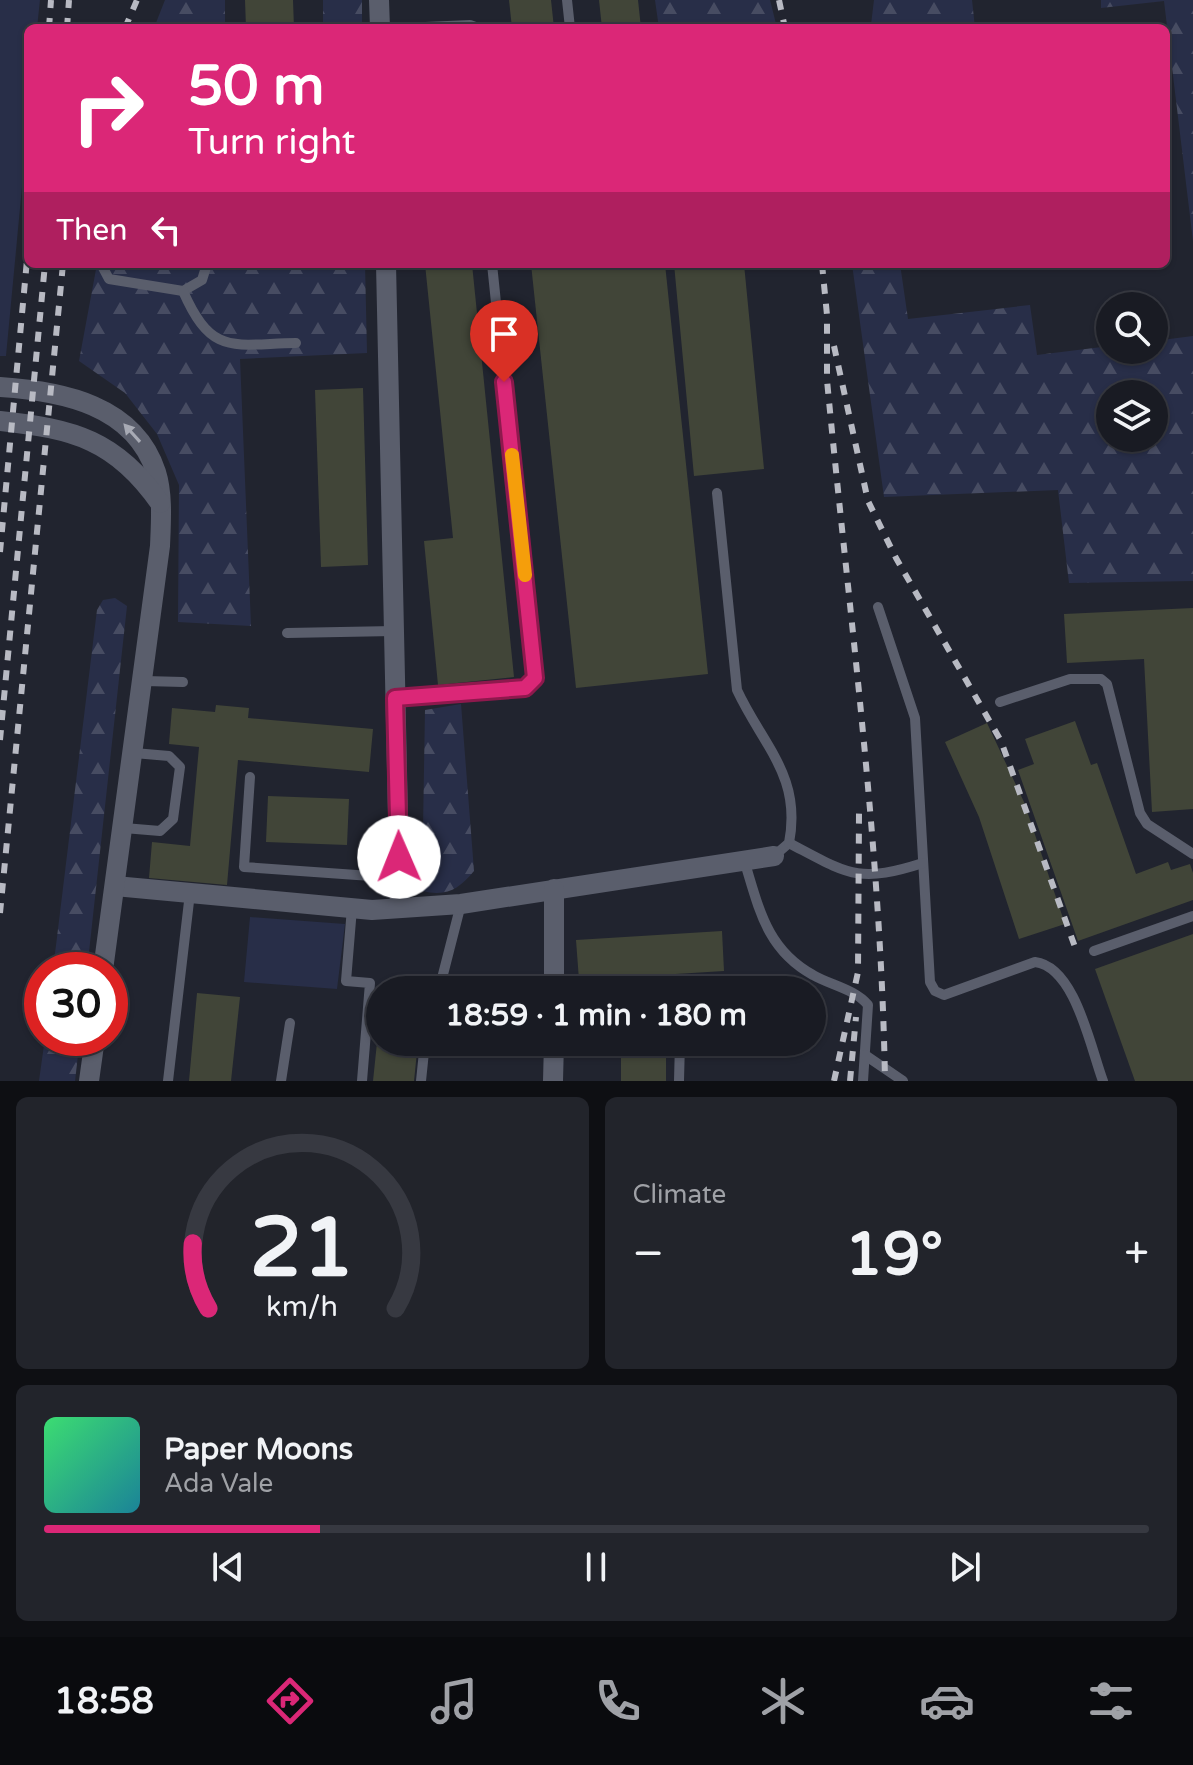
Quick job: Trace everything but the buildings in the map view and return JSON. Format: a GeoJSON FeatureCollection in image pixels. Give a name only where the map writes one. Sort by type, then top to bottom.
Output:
{"type":"FeatureCollection","features":[{"type":"Feature","properties":{"kind":"street"},"geometry":{"type":"LineString","coordinates":[[379,0],[380,24]]}},
{"type":"Feature","properties":{"kind":"street"},"geometry":{"type":"LineString","coordinates":[[386,268],[400,908]]}},
{"type":"Feature","properties":{"kind":"street"},"geometry":{"type":"LineString","coordinates":[[0,387],[84,400],[120,420],[149,454],[157,475],[160,546],[145,681],[106,952]]}},
{"type":"Feature","properties":{"kind":"street"},"geometry":{"type":"LineString","coordinates":[[0,421],[51,427],[95,442],[135,471],[160,503]]}},
{"type":"Feature","properties":{"kind":"street"},"geometry":{"type":"LineString","coordinates":[[115,886],[352,908],[400,908],[461,904],[744,860],[781,850]]}},
{"type":"Feature","properties":{"kind":"street"},"geometry":{"type":"LineString","coordinates":[[554,889],[554,976]]}},
{"type":"Feature","properties":{"kind":"street"},"geometry":{"type":"LineString","coordinates":[[89,1081],[92,1056]]}},
{"type":"Feature","properties":{"kind":"street"},"geometry":{"type":"LineString","coordinates":[[553,1081],[554,1056]]}},
{"type":"Feature","properties":{"kind":"lane"},"geometry":{"type":"LineString","coordinates":[[567,0],[570,24]]}},
{"type":"Feature","properties":{"kind":"lane"},"geometry":{"type":"LineString","coordinates":[[103,268],[109,279],[183,291],[202,280],[206,268]]}},
{"type":"Feature","properties":{"kind":"lane"},"geometry":{"type":"LineString","coordinates":[[395,698],[525,688],[535,678],[492,268]]}},
{"type":"Feature","properties":{"kind":"lane"},"geometry":{"type":"LineString","coordinates":[[183,291],[193,315],[208,335],[227,345],[296,343]]}},
{"type":"Feature","properties":{"kind":"lane"},"geometry":{"type":"LineString","coordinates":[[717,493],[737,690],[749,717],[779,760],[792,802],[781,850],[856,875],[874,877],[923,863]]}},
{"type":"Feature","properties":{"kind":"lane"},"geometry":{"type":"LineString","coordinates":[[878,607],[915,718],[930,982],[935,991],[944,995],[1035,962],[1048,964],[1067,984],[1103,1081]]}},
{"type":"Feature","properties":{"kind":"lane"},"geometry":{"type":"LineString","coordinates":[[287,633],[394,631]]}},
{"type":"Feature","properties":{"kind":"lane"},"geometry":{"type":"LineString","coordinates":[[1000,702],[1070,679],[1101,679],[1107,684],[1140,813],[1147,824],[1193,854]]}},
{"type":"Feature","properties":{"kind":"lane"},"geometry":{"type":"LineString","coordinates":[[145,681],[183,682]]}},
{"type":"Feature","properties":{"kind":"lane"},"geometry":{"type":"LineString","coordinates":[[124,828],[160,831],[173,819],[180,767],[169,756],[134,753]]}},
{"type":"Feature","properties":{"kind":"lane"},"geometry":{"type":"LineString","coordinates":[[250,777],[244,867],[399,878]]}},
{"type":"Feature","properties":{"kind":"lane"},"geometry":{"type":"LineString","coordinates":[[744,860],[762,918],[782,954],[813,975],[862,998],[868,1005],[863,1081]]}},
{"type":"Feature","properties":{"kind":"lane"},"geometry":{"type":"LineString","coordinates":[[168,1081],[190,893]]}},
{"type":"Feature","properties":{"kind":"lane"},"geometry":{"type":"LineString","coordinates":[[443,976],[461,904]]}},
{"type":"Feature","properties":{"kind":"lane"},"geometry":{"type":"LineString","coordinates":[[352,908],[346,981],[370,983],[362,1081]]}},
{"type":"Feature","properties":{"kind":"lane"},"geometry":{"type":"LineString","coordinates":[[1094,951],[1193,916]]}},
{"type":"Feature","properties":{"kind":"lane"},"geometry":{"type":"LineString","coordinates":[[281,1081],[290,1023]]}},
{"type":"Feature","properties":{"kind":"lane"},"geometry":{"type":"LineString","coordinates":[[865,1055],[903,1081]]}},
{"type":"Feature","properties":{"kind":"lane"},"geometry":{"type":"LineString","coordinates":[[421,1081],[424,1056]]}},
{"type":"Feature","properties":{"kind":"lane"},"geometry":{"type":"LineString","coordinates":[[679,1081],[680,1056]]}},
{"type":"Feature","properties":{"kind":"green space"},"geometry":{"type":"Polygon","coordinates":[[[0,0],[40,0],[37,24],[24,24],[24,166],[6,356],[0,356],[0,0]]]}},
{"type":"Feature","properties":{"kind":"green space"},"geometry":{"type":"Polygon","coordinates":[[[165,0],[225,0],[225,24],[156,24],[165,0]]]}},
{"type":"Feature","properties":{"kind":"green space"},"geometry":{"type":"Polygon","coordinates":[[[323,0],[362,0],[362,24],[323,24],[323,0]]]}},
{"type":"Feature","properties":{"kind":"green space"},"geometry":{"type":"Polygon","coordinates":[[[655,0],[770,0],[776,24],[658,24],[655,0]]]}},
{"type":"Feature","properties":{"kind":"green space"},"geometry":{"type":"Polygon","coordinates":[[[874,0],[972,0],[975,24],[871,24],[874,0]]]}},
{"type":"Feature","properties":{"kind":"green space"},"geometry":{"type":"Polygon","coordinates":[[[1101,0],[1193,0],[1193,241],[1170,51],[1170,24],[1167,24],[1164,1],[1101,8],[1101,0]]]}},
{"type":"Feature","properties":{"kind":"green space"},"geometry":{"type":"Polygon","coordinates":[[[96,268],[365,268],[367,353],[240,359],[251,626],[178,622],[179,485],[157,434],[125,393],[79,361],[96,268]]]}},
{"type":"Feature","properties":{"kind":"green space"},"geometry":{"type":"Polygon","coordinates":[[[853,268],[901,268],[908,319],[1030,305],[1037,355],[1096,348],[1096,364],[1168,364],[1168,339],[1193,336],[1193,581],[1069,583],[1058,490],[884,497],[853,268]]]}},
{"type":"Feature","properties":{"kind":"green space"},"geometry":{"type":"Polygon","coordinates":[[[115,598],[127,606],[89,952],[55,952],[97,610],[103,600],[115,598]]]}},
{"type":"Feature","properties":{"kind":"green space"},"geometry":{"type":"Polygon","coordinates":[[[461,704],[474,871],[452,890],[439,893],[422,891],[425,710],[461,704]]]}},
{"type":"Feature","properties":{"kind":"green space"},"geometry":{"type":"Polygon","coordinates":[[[250,917],[345,924],[337,989],[244,982],[250,917]]]}},
{"type":"Feature","properties":{"kind":"green space"},"geometry":{"type":"Polygon","coordinates":[[[42,1056],[78,1056],[75,1081],[39,1081],[42,1056]]]}},
{"type":"Feature","properties":{"kind":"railway"},"geometry":{"type":"LineString","coordinates":[[49,24],[51,0]]}},
{"type":"Feature","properties":{"kind":"railway"},"geometry":{"type":"LineString","coordinates":[[67,24],[69,0]]}},
{"type":"Feature","properties":{"kind":"railway"},"geometry":{"type":"LineString","coordinates":[[127,24],[137,0]]}},
{"type":"Feature","properties":{"kind":"railway"},"geometry":{"type":"LineString","coordinates":[[779,0],[784,24]]}},
{"type":"Feature","properties":{"kind":"railway"},"geometry":{"type":"LineString","coordinates":[[0,552],[26,268]]}},
{"type":"Feature","properties":{"kind":"railway"},"geometry":{"type":"LineString","coordinates":[[0,740],[45,268]]}},
{"type":"Feature","properties":{"kind":"railway"},"geometry":{"type":"LineString","coordinates":[[0,913],[63,268]]}},
{"type":"Feature","properties":{"kind":"railway"},"geometry":{"type":"LineString","coordinates":[[822,268],[827,315],[827,380],[871,818],[885,1081]]}},
{"type":"Feature","properties":{"kind":"railway"},"geometry":{"type":"LineString","coordinates":[[834,346],[868,501],[896,558],[1001,741],[1075,947]]}},
{"type":"Feature","properties":{"kind":"railway"},"geometry":{"type":"LineString","coordinates":[[834,1081],[858,972],[859,812]]}},
{"type":"Feature","properties":{"kind":"railway"},"geometry":{"type":"LineString","coordinates":[[850,1081],[856,1017]]}},
{"type":"Feature","properties":{"kind":"slow traffic"},"geometry":{"type":"LineString","coordinates":[[512,455],[525,575]]}},
{"type":"Feature","properties":{"kind":"route"},"geometry":{"type":"LineString","coordinates":[[399,857],[395,698],[525,688],[535,678],[504,382]]}}]}
